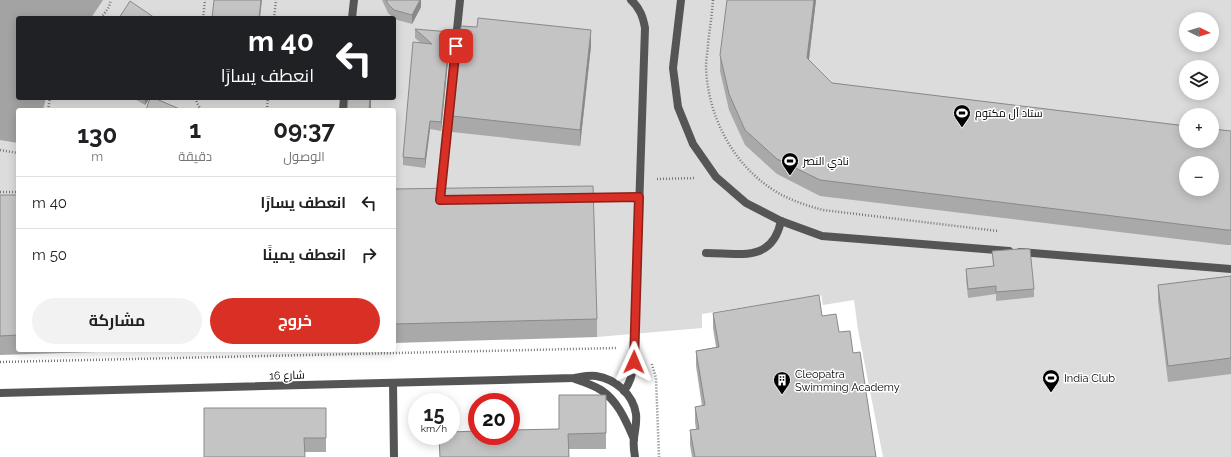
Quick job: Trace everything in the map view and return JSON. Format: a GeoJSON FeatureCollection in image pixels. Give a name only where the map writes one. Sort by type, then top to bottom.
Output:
{"type":"FeatureCollection","features":[{"type":"Feature","properties":{"kind":"street"},"geometry":{"type":"LineString","coordinates":[[352,16],[354,0]]}},
{"type":"Feature","properties":{"kind":"street"},"geometry":{"type":"LineString","coordinates":[[440,200],[460,0]]}},
{"type":"Feature","properties":{"kind":"street"},"geometry":{"type":"LineString","coordinates":[[630,0],[637,6],[643,17],[645,28],[635,349],[632,375],[624,391],[636,412],[637,424],[634,439],[634,457]]}},
{"type":"Feature","properties":{"kind":"street"},"geometry":{"type":"LineString","coordinates":[[681,0],[673,68],[678,107],[693,144],[716,177],[746,203],[781,221],[822,236],[1231,269]]}},
{"type":"Feature","properties":{"kind":"street"},"geometry":{"type":"LineString","coordinates":[[575,198],[639,197]]}},
{"type":"Feature","properties":{"kind":"street"},"geometry":{"type":"LineString","coordinates":[[706,253],[754,254],[769,245],[775,238],[781,221]]}},
{"type":"Feature","properties":{"kind":"street","name":"شارع 16"},"geometry":{"type":"LineString","coordinates":[[0,393],[574,378],[595,376],[616,384],[624,391]]}},
{"type":"Feature","properties":{"kind":"street","name":"شارع 16"},"geometry":{"type":"LineString","coordinates":[[574,378],[602,391],[612,399],[620,409],[634,439]]}},
{"type":"Feature","properties":{"kind":"street"},"geometry":{"type":"LineString","coordinates":[[393,383],[394,457]]}},
{"type":"Feature","properties":{"kind":"path"},"geometry":{"type":"LineString","coordinates":[[102,16],[109,7],[111,0]]}},
{"type":"Feature","properties":{"kind":"path"},"geometry":{"type":"LineString","coordinates":[[203,16],[205,0]]}},
{"type":"Feature","properties":{"kind":"path"},"geometry":{"type":"LineString","coordinates":[[274,16],[276,0]]}},
{"type":"Feature","properties":{"kind":"path"},"geometry":{"type":"LineString","coordinates":[[713,0],[706,65],[712,108],[730,147],[760,180],[779,193],[801,204],[823,210],[1002,231]]}},
{"type":"Feature","properties":{"kind":"path"},"geometry":{"type":"LineString","coordinates":[[0,150],[16,153]]}},
{"type":"Feature","properties":{"kind":"path"},"geometry":{"type":"LineString","coordinates":[[640,180],[716,177]]}},
{"type":"Feature","properties":{"kind":"path"},"geometry":{"type":"LineString","coordinates":[[0,192],[16,192]]}},
{"type":"Feature","properties":{"kind":"path"},"geometry":{"type":"LineString","coordinates":[[0,362],[620,348],[635,349],[649,359],[654,368],[656,378],[659,457]]}},
{"type":"Feature","properties":{"kind":"shaded area","name":"نادي النصر"},"geometry":{"type":"Polygon","coordinates":[[[0,0],[1231,0],[1231,457],[883,457],[858,330],[854,300],[823,305],[821,295],[702,314],[702,328],[597,337],[396,209],[396,108],[16,108],[16,214],[0,214],[0,0]]]}},
{"type":"Feature","properties":{"kind":"shaded area"},"geometry":{"type":"Polygon","coordinates":[[[0,0],[103,0],[92,16],[16,16],[16,100],[46,100],[44,108],[16,108],[16,143],[0,140],[0,0]]]}},
{"type":"Feature","properties":{"kind":"building"},"geometry":{"type":"Polygon","coordinates":[[[214,0],[261,0],[259,16],[212,16],[214,0]]]}},
{"type":"Feature","properties":{"kind":"building"},"geometry":{"type":"Polygon","coordinates":[[[386,0],[420,0],[412,15],[394,10],[386,0]]]}},
{"type":"Feature","properties":{"kind":"building"},"geometry":{"type":"Polygon","coordinates":[[[727,0],[814,0],[807,58],[832,83],[1179,125],[1179,148],[1219,148],[1219,130],[1231,131],[1231,230],[820,180],[777,159],[745,130],[729,94],[720,55],[727,0]]]}},
{"type":"Feature","properties":{"kind":"building"},"geometry":{"type":"Polygon","coordinates":[[[130,1],[152,16],[120,16],[130,1]]]}},
{"type":"Feature","properties":{"kind":"building"},"geometry":{"type":"Polygon","coordinates":[[[478,18],[591,30],[580,130],[452,116],[461,26],[477,27],[478,18]]]}},
{"type":"Feature","properties":{"kind":"building"},"geometry":{"type":"Polygon","coordinates":[[[415,29],[450,32],[441,122],[430,121],[425,159],[403,157],[413,42],[432,44],[415,29]]]}},
{"type":"Feature","properties":{"kind":"building"},"geometry":{"type":"Polygon","coordinates":[[[149,100],[159,100],[177,108],[147,108],[149,100]]]}},
{"type":"Feature","properties":{"kind":"building"},"geometry":{"type":"Polygon","coordinates":[[[348,100],[370,100],[369,108],[347,108],[348,100]]]}},
{"type":"Feature","properties":{"kind":"building"},"geometry":{"type":"Polygon","coordinates":[[[593,186],[597,319],[396,324],[396,189],[593,186]]]}},
{"type":"Feature","properties":{"kind":"building"},"geometry":{"type":"Polygon","coordinates":[[[0,195],[16,195],[16,335],[0,336],[0,195]]]}},
{"type":"Feature","properties":{"kind":"building"},"geometry":{"type":"Polygon","coordinates":[[[1030,249],[1034,289],[996,292],[996,286],[968,289],[966,269],[994,266],[992,251],[1030,249]]]}},
{"type":"Feature","properties":{"kind":"building"},"geometry":{"type":"Polygon","coordinates":[[[1231,276],[1231,358],[1168,366],[1158,285],[1231,276]]]}},
{"type":"Feature","properties":{"kind":"building","name":"Cleopatra Swimming Academy"},"geometry":{"type":"Polygon","coordinates":[[[819,295],[822,316],[836,314],[839,332],[850,331],[853,353],[860,352],[876,457],[695,457],[690,430],[699,429],[695,407],[705,405],[696,351],[719,347],[713,313],[819,295]]]}},
{"type":"Feature","properties":{"kind":"building"},"geometry":{"type":"Polygon","coordinates":[[[559,395],[606,395],[606,433],[568,434],[569,457],[440,457],[439,445],[460,445],[460,432],[468,431],[468,445],[520,445],[520,430],[559,429],[559,395]]]}},
{"type":"Feature","properties":{"kind":"building"},"geometry":{"type":"Polygon","coordinates":[[[204,408],[326,408],[326,438],[304,438],[305,457],[204,457],[204,408]]]}},
{"type":"Feature","properties":{"kind":"place","name":"ستاد اّل مكتوم"},"geometry":{"type":"Point","coordinates":[962,128]}},
{"type":"Feature","properties":{"kind":"place","name":"نادي النصر"},"geometry":{"type":"Point","coordinates":[790,176]}},
{"type":"Feature","properties":{"kind":"place","name":"India Club"},"geometry":{"type":"Point","coordinates":[1051,393]}},
{"type":"Feature","properties":{"kind":"place","name":"Cleopatra Swimming Academy"},"geometry":{"type":"Point","coordinates":[782,395]}},
{"type":"Feature","properties":{"kind":"route"},"geometry":{"type":"LineString","coordinates":[[456,46],[440,200],[639,197],[634,362]]}}]}
